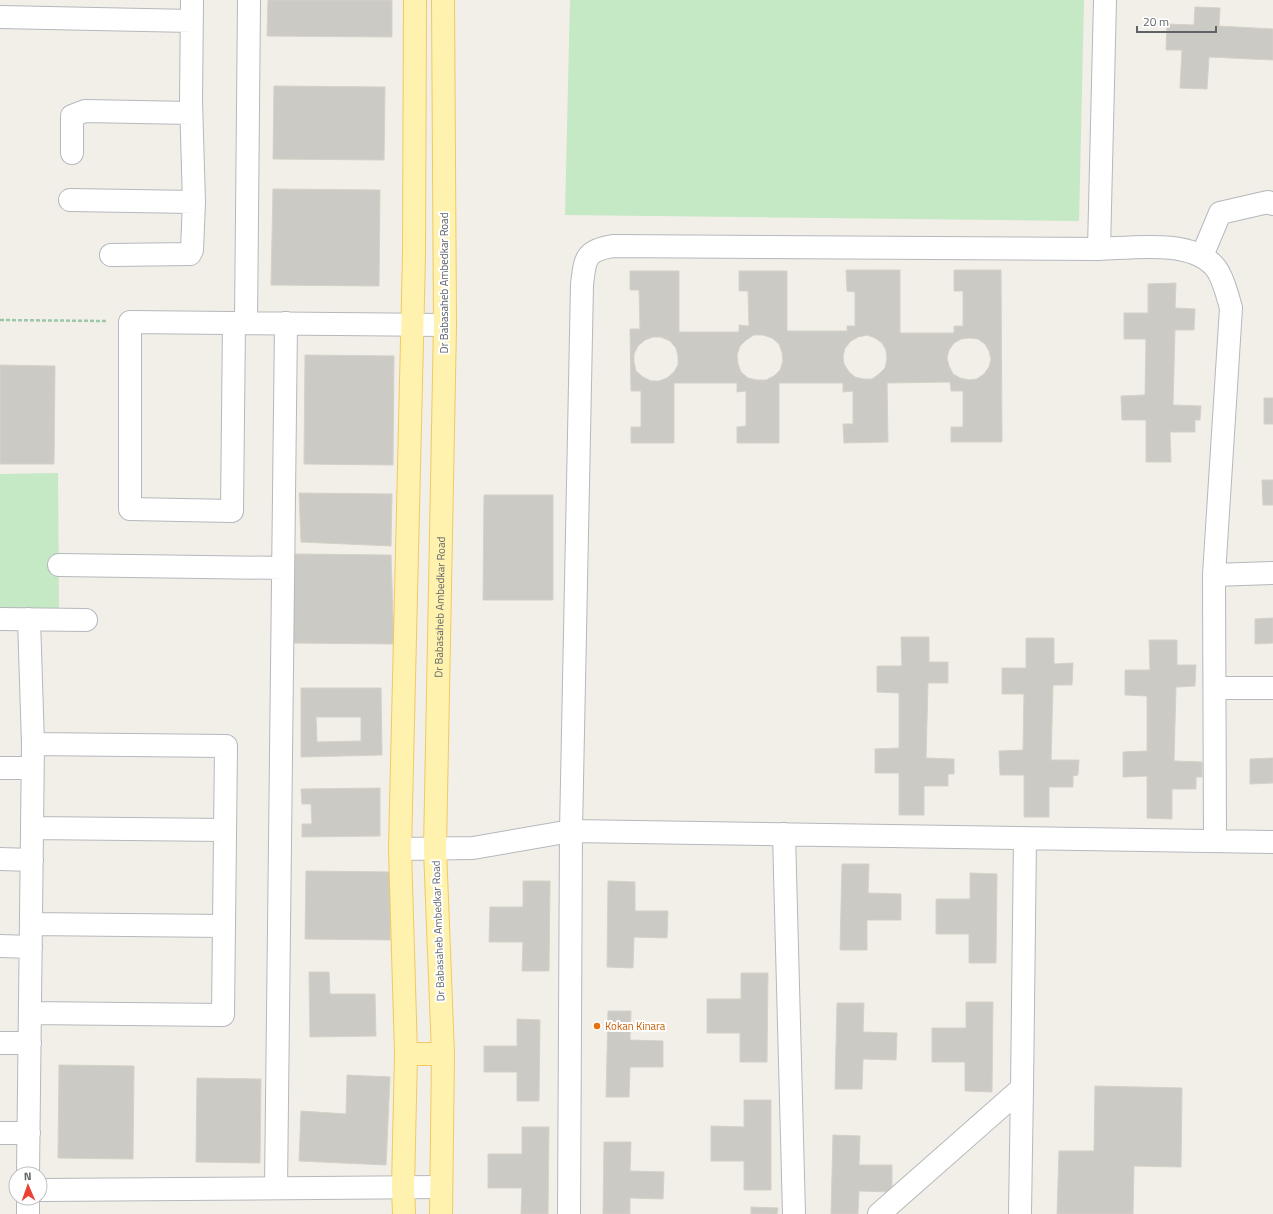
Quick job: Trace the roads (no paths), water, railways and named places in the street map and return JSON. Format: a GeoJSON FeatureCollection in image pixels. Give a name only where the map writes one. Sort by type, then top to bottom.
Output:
{"type":"FeatureCollection","features":[{"type":"Feature","properties":{"kind":"main road"},"geometry":{"type":"LineString","coordinates":[[404,1214],[403,1187],[406,1054],[400,849],[414,254],[415,0]]}},
{"type":"Feature","properties":{"kind":"main road","name":"Dr Babasaheb Ambedkar Road"},"geometry":{"type":"LineString","coordinates":[[441,1214],[443,1054],[435,848],[445,325],[444,0]]}},
{"type":"Feature","properties":{"kind":"main road"},"geometry":{"type":"LineString","coordinates":[[414,87],[444,87]]}},
{"type":"Feature","properties":{"kind":"main road"},"geometry":{"type":"LineString","coordinates":[[406,1054],[443,1054]]}},
{"type":"Feature","properties":{"kind":"street"},"geometry":{"type":"LineString","coordinates":[[249,0],[240,323],[232,511],[130,509],[130,322],[240,323],[286,323],[445,325]]}},
{"type":"Feature","properties":{"kind":"street"},"geometry":{"type":"LineString","coordinates":[[1099,249],[1105,0]]}},
{"type":"Feature","properties":{"kind":"street"},"geometry":{"type":"LineString","coordinates":[[0,17],[192,10],[191,114],[194,202],[192,250],[190,254],[111,256]]}},
{"type":"Feature","properties":{"kind":"street"},"geometry":{"type":"LineString","coordinates":[[72,153],[72,116],[85,112],[191,114]]}},
{"type":"Feature","properties":{"kind":"street"},"geometry":{"type":"LineString","coordinates":[[70,200],[194,202]]}},
{"type":"Feature","properties":{"kind":"street"},"geometry":{"type":"LineString","coordinates":[[1202,256],[1220,213],[1268,202],[1273,204]]}},
{"type":"Feature","properties":{"kind":"street"},"geometry":{"type":"LineString","coordinates":[[569,1214],[572,831],[582,284],[584,263],[590,254],[601,248],[613,246],[1099,249],[1158,247],[1182,249],[1202,256],[1215,266],[1228,292],[1230,308],[1214,575],[1215,841]]}},
{"type":"Feature","properties":{"kind":"street"},"geometry":{"type":"LineString","coordinates":[[276,1188],[286,323]]}},
{"type":"Feature","properties":{"kind":"street"},"geometry":{"type":"LineString","coordinates":[[59,565],[283,568]]}},
{"type":"Feature","properties":{"kind":"street"},"geometry":{"type":"LineString","coordinates":[[1214,575],[1273,573]]}},
{"type":"Feature","properties":{"kind":"street"},"geometry":{"type":"LineString","coordinates":[[0,618],[86,620]]}},
{"type":"Feature","properties":{"kind":"street"},"geometry":{"type":"LineString","coordinates":[[28,619],[33,744],[28,1166]]}},
{"type":"Feature","properties":{"kind":"street"},"geometry":{"type":"LineString","coordinates":[[1215,688],[1273,688]]}},
{"type":"Feature","properties":{"kind":"street"},"geometry":{"type":"LineString","coordinates":[[30,1013],[223,1015],[224,926],[226,746],[33,744]]}},
{"type":"Feature","properties":{"kind":"street"},"geometry":{"type":"LineString","coordinates":[[0,768],[32,768]]}},
{"type":"Feature","properties":{"kind":"street"},"geometry":{"type":"LineString","coordinates":[[32,828],[225,830]]}},
{"type":"Feature","properties":{"kind":"street"},"geometry":{"type":"LineString","coordinates":[[400,849],[473,848],[572,831],[1273,842]]}},
{"type":"Feature","properties":{"kind":"street"},"geometry":{"type":"LineString","coordinates":[[784,834],[794,1214]]}},
{"type":"Feature","properties":{"kind":"street"},"geometry":{"type":"LineString","coordinates":[[1020,1212],[1025,838]]}},
{"type":"Feature","properties":{"kind":"street"},"geometry":{"type":"LineString","coordinates":[[0,859],[32,860]]}},
{"type":"Feature","properties":{"kind":"street"},"geometry":{"type":"LineString","coordinates":[[31,924],[224,926]]}},
{"type":"Feature","properties":{"kind":"street"},"geometry":{"type":"LineString","coordinates":[[0,946],[31,947]]}},
{"type":"Feature","properties":{"kind":"street"},"geometry":{"type":"LineString","coordinates":[[0,1043],[30,1044]]}},
{"type":"Feature","properties":{"kind":"street"},"geometry":{"type":"LineString","coordinates":[[879,1214],[1022,1088]]}},
{"type":"Feature","properties":{"kind":"street"},"geometry":{"type":"LineString","coordinates":[[0,1133],[29,1133]]}},
{"type":"Feature","properties":{"kind":"street"},"geometry":{"type":"LineString","coordinates":[[48,1190],[441,1187]]}},
{"type":"Feature","properties":{"kind":"place","name":"Kokan Kinara"},"geometry":{"type":"Point","coordinates":[597,1026]}}]}
